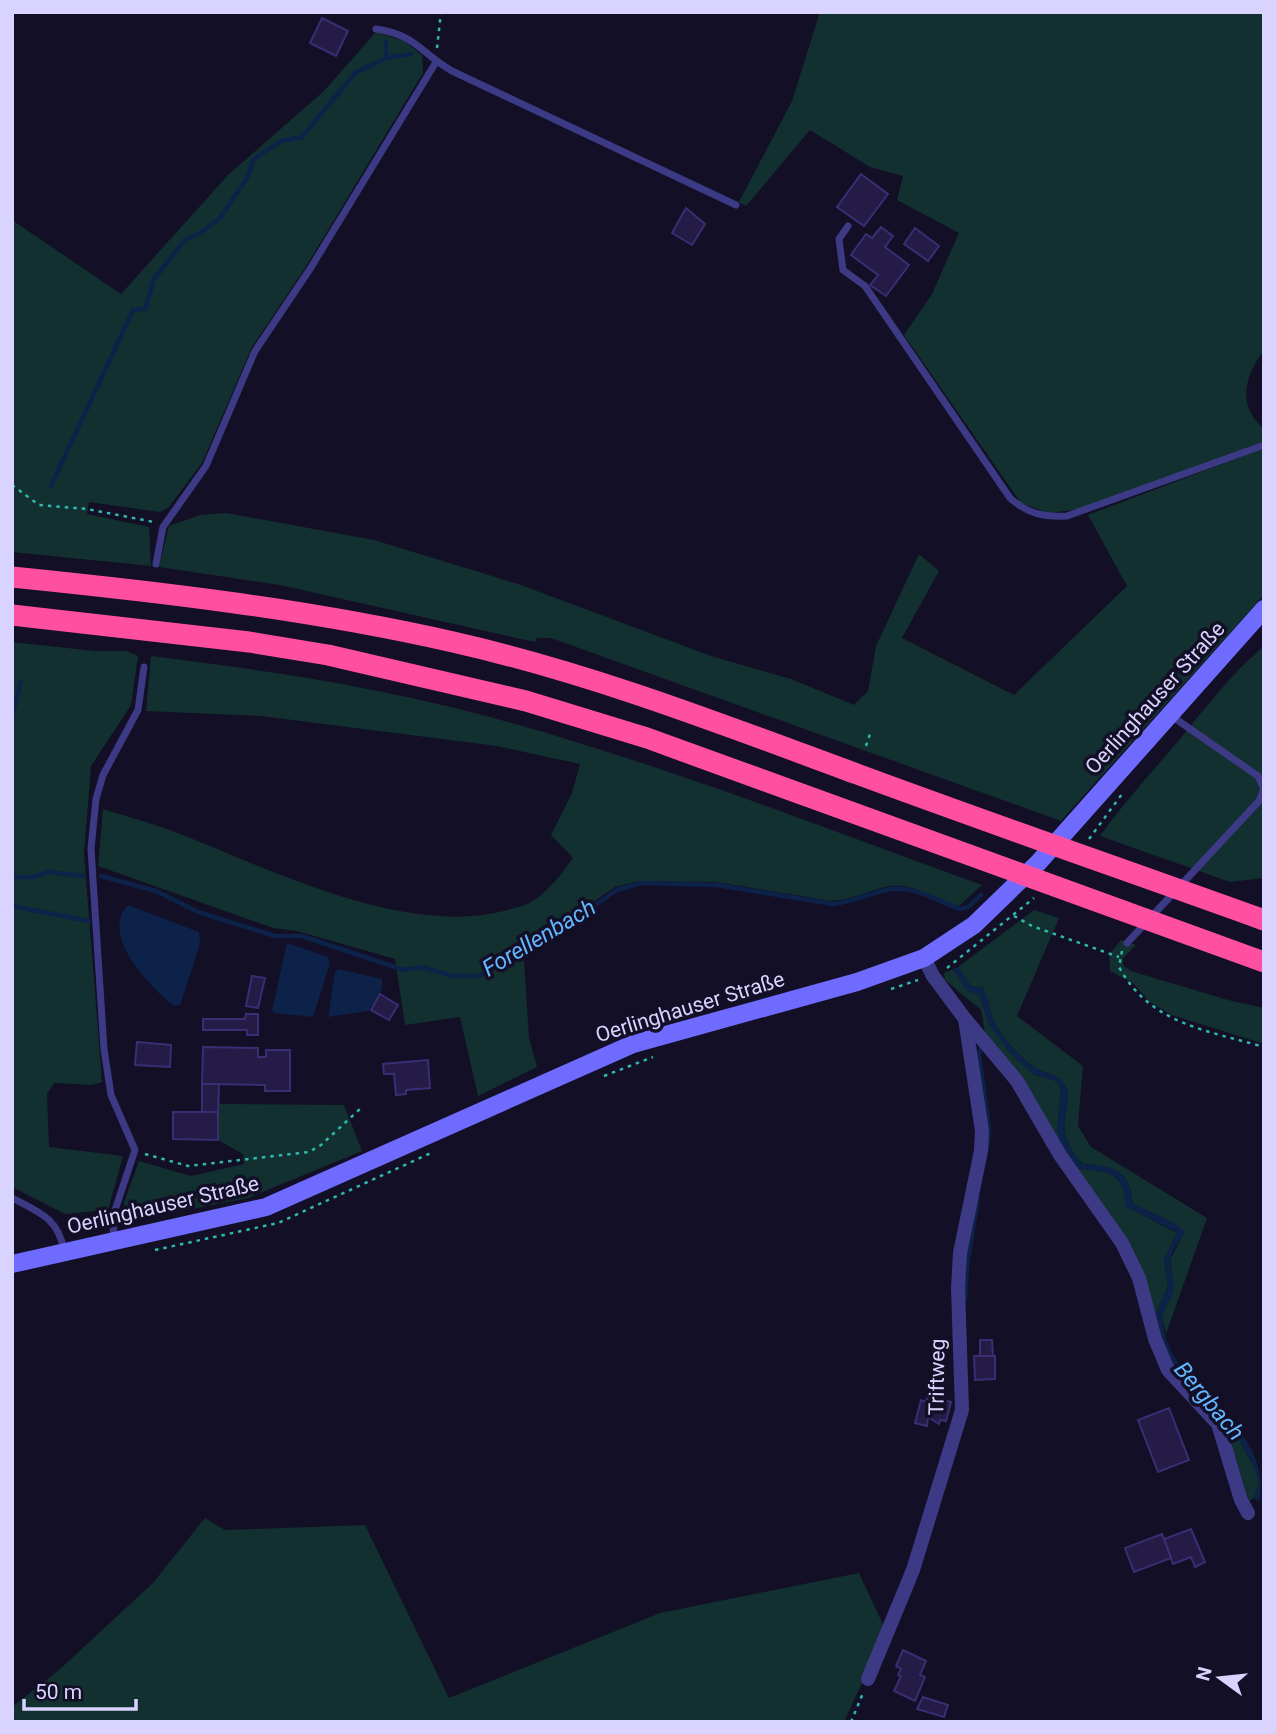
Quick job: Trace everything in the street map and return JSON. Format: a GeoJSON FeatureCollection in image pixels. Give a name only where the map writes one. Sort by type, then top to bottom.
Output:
{"type":"FeatureCollection","features":[{"type":"Feature","properties":{"kind":"highway"},"geometry":{"type":"LineString","coordinates":[[12,577],[181,595],[338,618],[455,642],[586,679],[1264,920]]}},
{"type":"Feature","properties":{"kind":"highway"},"geometry":{"type":"LineString","coordinates":[[12,615],[249,642],[427,676],[526,701],[647,738],[1264,962]]}},
{"type":"Feature","properties":{"kind":"main road","name":"Oerlinghauser Straße"},"geometry":{"type":"LineString","coordinates":[[12,1264],[64,1250],[266,1207],[634,1044],[856,982],[924,958],[974,925],[1004,897],[1264,609]]}},
{"type":"Feature","properties":{"kind":"street","name":"Triftweg"},"geometry":{"type":"LineString","coordinates":[[924,958],[933,976],[965,1019],[1017,1081],[1059,1155],[1122,1243],[1139,1278],[1155,1339],[1168,1370],[1218,1424],[1241,1500],[1248,1513]]}},
{"type":"Feature","properties":{"kind":"street","name":"Triftweg"},"geometry":{"type":"LineString","coordinates":[[868,1679],[913,1570],[962,1410],[958,1287],[960,1252],[982,1131],[965,1019]]}},
{"type":"Feature","properties":{"kind":"lane"},"geometry":{"type":"LineString","coordinates":[[376,29],[407,35],[436,62],[736,205]]}},
{"type":"Feature","properties":{"kind":"lane"},"geometry":{"type":"LineString","coordinates":[[156,564],[163,527],[206,466],[255,351],[310,269],[436,62]]}},
{"type":"Feature","properties":{"kind":"lane"},"geometry":{"type":"LineString","coordinates":[[848,226],[839,239],[843,270],[865,286],[1010,498],[1022,509],[1035,515],[1067,516],[1264,445]]}},
{"type":"Feature","properties":{"kind":"lane"},"geometry":{"type":"LineString","coordinates":[[113,1240],[114,1213],[135,1150],[111,1095],[104,1049],[91,849],[96,799],[103,775],[138,710],[144,667]]}},
{"type":"Feature","properties":{"kind":"lane"},"geometry":{"type":"LineString","coordinates":[[1127,943],[1259,801],[1264,789],[1258,776],[1170,716]]}},
{"type":"Feature","properties":{"kind":"lane"},"geometry":{"type":"LineString","coordinates":[[12,1198],[52,1222],[61,1233],[64,1250]]}},
{"type":"Feature","properties":{"kind":"path"},"geometry":{"type":"LineString","coordinates":[[436,62],[441,12]]}},
{"type":"Feature","properties":{"kind":"path"},"geometry":{"type":"LineString","coordinates":[[12,485],[39,505],[148,520],[163,527]]}},
{"type":"Feature","properties":{"kind":"path"},"geometry":{"type":"LineString","coordinates":[[866,746],[870,734]]}},
{"type":"Feature","properties":{"kind":"path"},"geometry":{"type":"LineString","coordinates":[[1014,916],[1032,926],[1119,957]]}},
{"type":"Feature","properties":{"kind":"path"},"geometry":{"type":"LineString","coordinates":[[1127,943],[1119,957],[1119,967],[1148,1005],[1170,1019],[1264,1048]]}},
{"type":"Feature","properties":{"kind":"path"},"geometry":{"type":"LineString","coordinates":[[135,1150],[188,1166],[309,1152],[321,1145],[361,1108]]}},
{"type":"Feature","properties":{"kind":"path"},"geometry":{"type":"LineString","coordinates":[[851,1722],[868,1679]]}},
{"type":"Feature","properties":{"kind":"green space"},"geometry":{"type":"Polygon","coordinates":[[[820,12],[1264,12],[1264,350],[1252,370],[1246,390],[1250,410],[1264,429],[1264,441],[1081,509],[1048,513],[1021,503],[904,335],[932,294],[959,233],[897,200],[903,176],[870,167],[810,130],[746,206],[739,202],[792,101],[820,12]]]}},
{"type":"Feature","properties":{"kind":"green space"},"geometry":{"type":"Polygon","coordinates":[[[376,32],[404,41],[422,55],[423,73],[305,268],[252,347],[202,463],[168,508],[160,512],[89,502],[87,514],[149,527],[151,566],[12,552],[12,220],[121,294],[228,175],[324,91],[376,32]]]}},
{"type":"Feature","properties":{"kind":"green space"},"geometry":{"type":"Polygon","coordinates":[[[1264,448],[1264,595],[1061,821],[551,638],[537,638],[535,642],[280,585],[159,567],[169,526],[200,515],[226,513],[374,540],[518,584],[711,656],[791,679],[854,705],[868,691],[876,646],[919,554],[939,571],[902,638],[1014,695],[1127,586],[1088,515],[1264,448]]]}},
{"type":"Feature","properties":{"kind":"green space"},"geometry":{"type":"Polygon","coordinates":[[[12,642],[95,651],[127,651],[138,656],[131,705],[91,766],[84,853],[102,1082],[92,1085],[54,1083],[47,1094],[49,1147],[123,1156],[108,1210],[65,1214],[12,1187],[12,642]]]}},
{"type":"Feature","properties":{"kind":"green space"},"geometry":{"type":"Polygon","coordinates":[[[1264,646],[1264,878],[1230,882],[1100,836],[1220,691],[1264,646]]]}},
{"type":"Feature","properties":{"kind":"green space"},"geometry":{"type":"Polygon","coordinates":[[[151,656],[322,680],[490,717],[676,774],[982,885],[959,906],[916,889],[898,886],[831,901],[716,882],[639,881],[615,887],[556,928],[523,944],[529,1038],[537,1067],[478,1096],[460,1017],[405,1025],[395,959],[297,931],[273,928],[98,866],[103,809],[173,831],[341,896],[383,908],[425,915],[466,916],[523,906],[536,899],[559,877],[573,858],[551,835],[572,793],[580,764],[497,746],[261,716],[146,711],[151,656]]]}},
{"type":"Feature","properties":{"kind":"green space"},"geometry":{"type":"Polygon","coordinates":[[[1034,910],[1059,918],[1017,1016],[1083,1066],[1078,1126],[1091,1147],[1207,1218],[1166,1334],[1162,1316],[1174,1287],[1170,1260],[1184,1232],[1174,1223],[1133,1204],[1124,1176],[1111,1168],[1083,1164],[1066,1139],[1064,1128],[1068,1102],[1064,1084],[1055,1076],[1036,1068],[1012,1047],[996,1026],[983,988],[971,986],[958,967],[1034,910]]]}},
{"type":"Feature","properties":{"kind":"green space"},"geometry":{"type":"Polygon","coordinates":[[[1121,940],[1136,945],[1123,958],[1123,965],[1131,971],[1264,1008],[1264,1044],[1172,1015],[1150,1002],[1133,983],[1110,971],[1109,955],[1121,940]]]}},
{"type":"Feature","properties":{"kind":"green space"},"geometry":{"type":"Polygon","coordinates":[[[953,969],[968,991],[979,993],[989,1024],[1033,1074],[1056,1081],[1061,1089],[1057,1132],[1079,1169],[1113,1176],[1122,1187],[1127,1207],[1177,1233],[1164,1260],[1168,1286],[1156,1314],[1161,1336],[1192,1386],[1228,1421],[1256,1470],[1259,1483],[1254,1498],[1249,1501],[1235,1456],[1166,1357],[1144,1280],[985,1033],[981,1010],[945,980],[944,973],[953,969]]]}},
{"type":"Feature","properties":{"kind":"green space"},"geometry":{"type":"Polygon","coordinates":[[[218,1104],[344,1105],[362,1151],[248,1198],[130,1221],[125,1217],[124,1202],[139,1161],[191,1176],[244,1164],[243,1154],[218,1140],[218,1104]]]}},
{"type":"Feature","properties":{"kind":"green space"},"geometry":{"type":"Polygon","coordinates":[[[205,1518],[225,1530],[365,1525],[449,1698],[660,1613],[859,1573],[886,1631],[844,1722],[12,1722],[12,1707],[59,1670],[153,1583],[205,1518]]]}},
{"type":"Feature","properties":{"kind":"water"},"geometry":{"type":"Polygon","coordinates":[[[128,905],[199,932],[200,944],[180,1005],[174,1006],[141,974],[123,945],[121,917],[128,905]]]}},
{"type":"Feature","properties":{"kind":"water"},"geometry":{"type":"Polygon","coordinates":[[[287,943],[328,957],[330,963],[313,1017],[274,1013],[272,1010],[287,943]]]}},
{"type":"Feature","properties":{"kind":"water","name":"Bergbach"},"geometry":{"type":"Polygon","coordinates":[[[958,967],[971,986],[983,988],[996,1026],[1012,1047],[1036,1068],[1055,1076],[1064,1084],[1068,1102],[1064,1128],[1066,1139],[1083,1164],[1104,1166],[1118,1172],[1128,1183],[1133,1204],[1174,1223],[1185,1232],[1170,1261],[1174,1287],[1163,1317],[1167,1342],[1180,1365],[1236,1426],[1251,1448],[1260,1473],[1259,1501],[1254,1498],[1259,1483],[1256,1470],[1228,1421],[1170,1361],[1161,1336],[1156,1314],[1168,1286],[1164,1260],[1177,1232],[1126,1207],[1122,1187],[1113,1176],[1079,1169],[1064,1154],[1057,1132],[1061,1088],[1056,1081],[1033,1074],[1009,1052],[989,1024],[979,994],[968,992],[953,969],[958,967]]]}},
{"type":"Feature","properties":{"kind":"water"},"geometry":{"type":"Polygon","coordinates":[[[338,969],[382,979],[382,989],[369,1011],[328,1017],[335,972],[338,969]]]}},
{"type":"Feature","properties":{"kind":"building"},"geometry":{"type":"Polygon","coordinates":[[[322,18],[348,31],[336,56],[310,43],[322,18]]]}},
{"type":"Feature","properties":{"kind":"building"},"geometry":{"type":"Polygon","coordinates":[[[861,174],[888,194],[864,226],[837,207],[861,174]]]}},
{"type":"Feature","properties":{"kind":"building"},"geometry":{"type":"Polygon","coordinates":[[[686,208],[705,224],[692,245],[672,233],[686,208]]]}},
{"type":"Feature","properties":{"kind":"building"},"geometry":{"type":"Polygon","coordinates":[[[881,227],[893,236],[885,247],[909,265],[886,296],[870,285],[878,275],[851,255],[866,234],[872,238],[881,227]]]}},
{"type":"Feature","properties":{"kind":"building"},"geometry":{"type":"Polygon","coordinates":[[[915,228],[939,246],[928,261],[904,244],[915,228]]]}},
{"type":"Feature","properties":{"kind":"building"},"geometry":{"type":"Polygon","coordinates":[[[252,976],[265,978],[258,1008],[246,1006],[252,976]]]}},
{"type":"Feature","properties":{"kind":"building"},"geometry":{"type":"Polygon","coordinates":[[[380,994],[398,1005],[389,1020],[371,1010],[380,994]]]}},
{"type":"Feature","properties":{"kind":"building"},"geometry":{"type":"Polygon","coordinates":[[[246,1014],[258,1014],[258,1035],[247,1035],[247,1030],[203,1030],[203,1019],[245,1019],[246,1014]]]}},
{"type":"Feature","properties":{"kind":"building"},"geometry":{"type":"Polygon","coordinates":[[[137,1042],[171,1045],[170,1067],[135,1065],[137,1042]]]}},
{"type":"Feature","properties":{"kind":"building"},"geometry":{"type":"Polygon","coordinates":[[[203,1047],[258,1048],[258,1057],[266,1057],[266,1050],[290,1050],[290,1091],[265,1091],[265,1085],[202,1084],[203,1047]]]}},
{"type":"Feature","properties":{"kind":"building"},"geometry":{"type":"Polygon","coordinates":[[[428,1060],[430,1088],[406,1090],[406,1094],[396,1095],[394,1074],[384,1074],[383,1064],[428,1060]]]}},
{"type":"Feature","properties":{"kind":"building"},"geometry":{"type":"Polygon","coordinates":[[[202,1084],[219,1084],[218,1112],[202,1112],[202,1084]]]}},
{"type":"Feature","properties":{"kind":"building"},"geometry":{"type":"Polygon","coordinates":[[[173,1112],[218,1112],[218,1140],[173,1139],[173,1112]]]}},
{"type":"Feature","properties":{"kind":"building"},"geometry":{"type":"Polygon","coordinates":[[[980,1340],[992,1340],[993,1356],[980,1356],[980,1340]]]}},
{"type":"Feature","properties":{"kind":"building"},"geometry":{"type":"Polygon","coordinates":[[[974,1356],[995,1356],[995,1379],[975,1380],[974,1356]]]}},
{"type":"Feature","properties":{"kind":"building"},"geometry":{"type":"Polygon","coordinates":[[[928,1396],[951,1402],[946,1421],[940,1420],[939,1424],[928,1417],[927,1426],[915,1423],[921,1400],[926,1402],[928,1396]]]}},
{"type":"Feature","properties":{"kind":"building"},"geometry":{"type":"Polygon","coordinates":[[[1169,1408],[1189,1460],[1158,1472],[1138,1420],[1169,1408]]]}},
{"type":"Feature","properties":{"kind":"building"},"geometry":{"type":"Polygon","coordinates":[[[1191,1529],[1205,1562],[1195,1567],[1191,1557],[1173,1564],[1164,1539],[1191,1529]]]}},
{"type":"Feature","properties":{"kind":"building"},"geometry":{"type":"Polygon","coordinates":[[[1162,1534],[1171,1558],[1134,1572],[1125,1548],[1162,1534]]]}},
{"type":"Feature","properties":{"kind":"building"},"geometry":{"type":"Polygon","coordinates":[[[903,1650],[926,1661],[920,1675],[925,1677],[915,1701],[894,1691],[901,1676],[898,1675],[901,1669],[896,1666],[903,1650]]]}},
{"type":"Feature","properties":{"kind":"building"},"geometry":{"type":"Polygon","coordinates":[[[923,1697],[948,1705],[944,1717],[917,1709],[923,1697]]]}},
{"type":"Feature","properties":{"kind":"waterway"},"geometry":{"type":"LineString","coordinates":[[386,42],[386,58]]}},
{"type":"Feature","properties":{"kind":"waterway"},"geometry":{"type":"LineString","coordinates":[[51,486],[133,310],[145,309],[154,279],[185,240],[220,218],[247,178],[254,159],[281,141],[302,137],[355,73],[386,58],[411,54]]}},
{"type":"Feature","properties":{"kind":"waterway"},"geometry":{"type":"LineString","coordinates":[[12,717],[21,681]]}},
{"type":"Feature","properties":{"kind":"waterway","name":"Forellenbach"},"geometry":{"type":"LineString","coordinates":[[1105,757],[1130,731]]}},
{"type":"Feature","properties":{"kind":"waterway","name":"Forellenbach"},"geometry":{"type":"LineString","coordinates":[[12,877],[34,877],[48,872],[84,876]]}},
{"type":"Feature","properties":{"kind":"waterway","name":"Forellenbach"},"geometry":{"type":"LineString","coordinates":[[101,876],[156,891],[198,912],[275,936],[302,936],[404,970],[422,967],[452,976],[479,976],[520,954],[525,946],[558,931],[617,890],[641,883],[717,885],[833,904],[884,890],[900,889],[918,892],[960,909],[968,907],[981,895]]}},
{"type":"Feature","properties":{"kind":"waterway"},"geometry":{"type":"LineString","coordinates":[[12,906],[89,921]]}},
{"type":"Feature","properties":{"kind":"waterway"},"geometry":{"type":"LineString","coordinates":[[981,1048],[979,1055],[989,1129],[987,1148]]}},
{"type":"Feature","properties":{"kind":"waterway"},"geometry":{"type":"LineString","coordinates":[[965,1300],[967,1265],[978,1198]]}}]}
